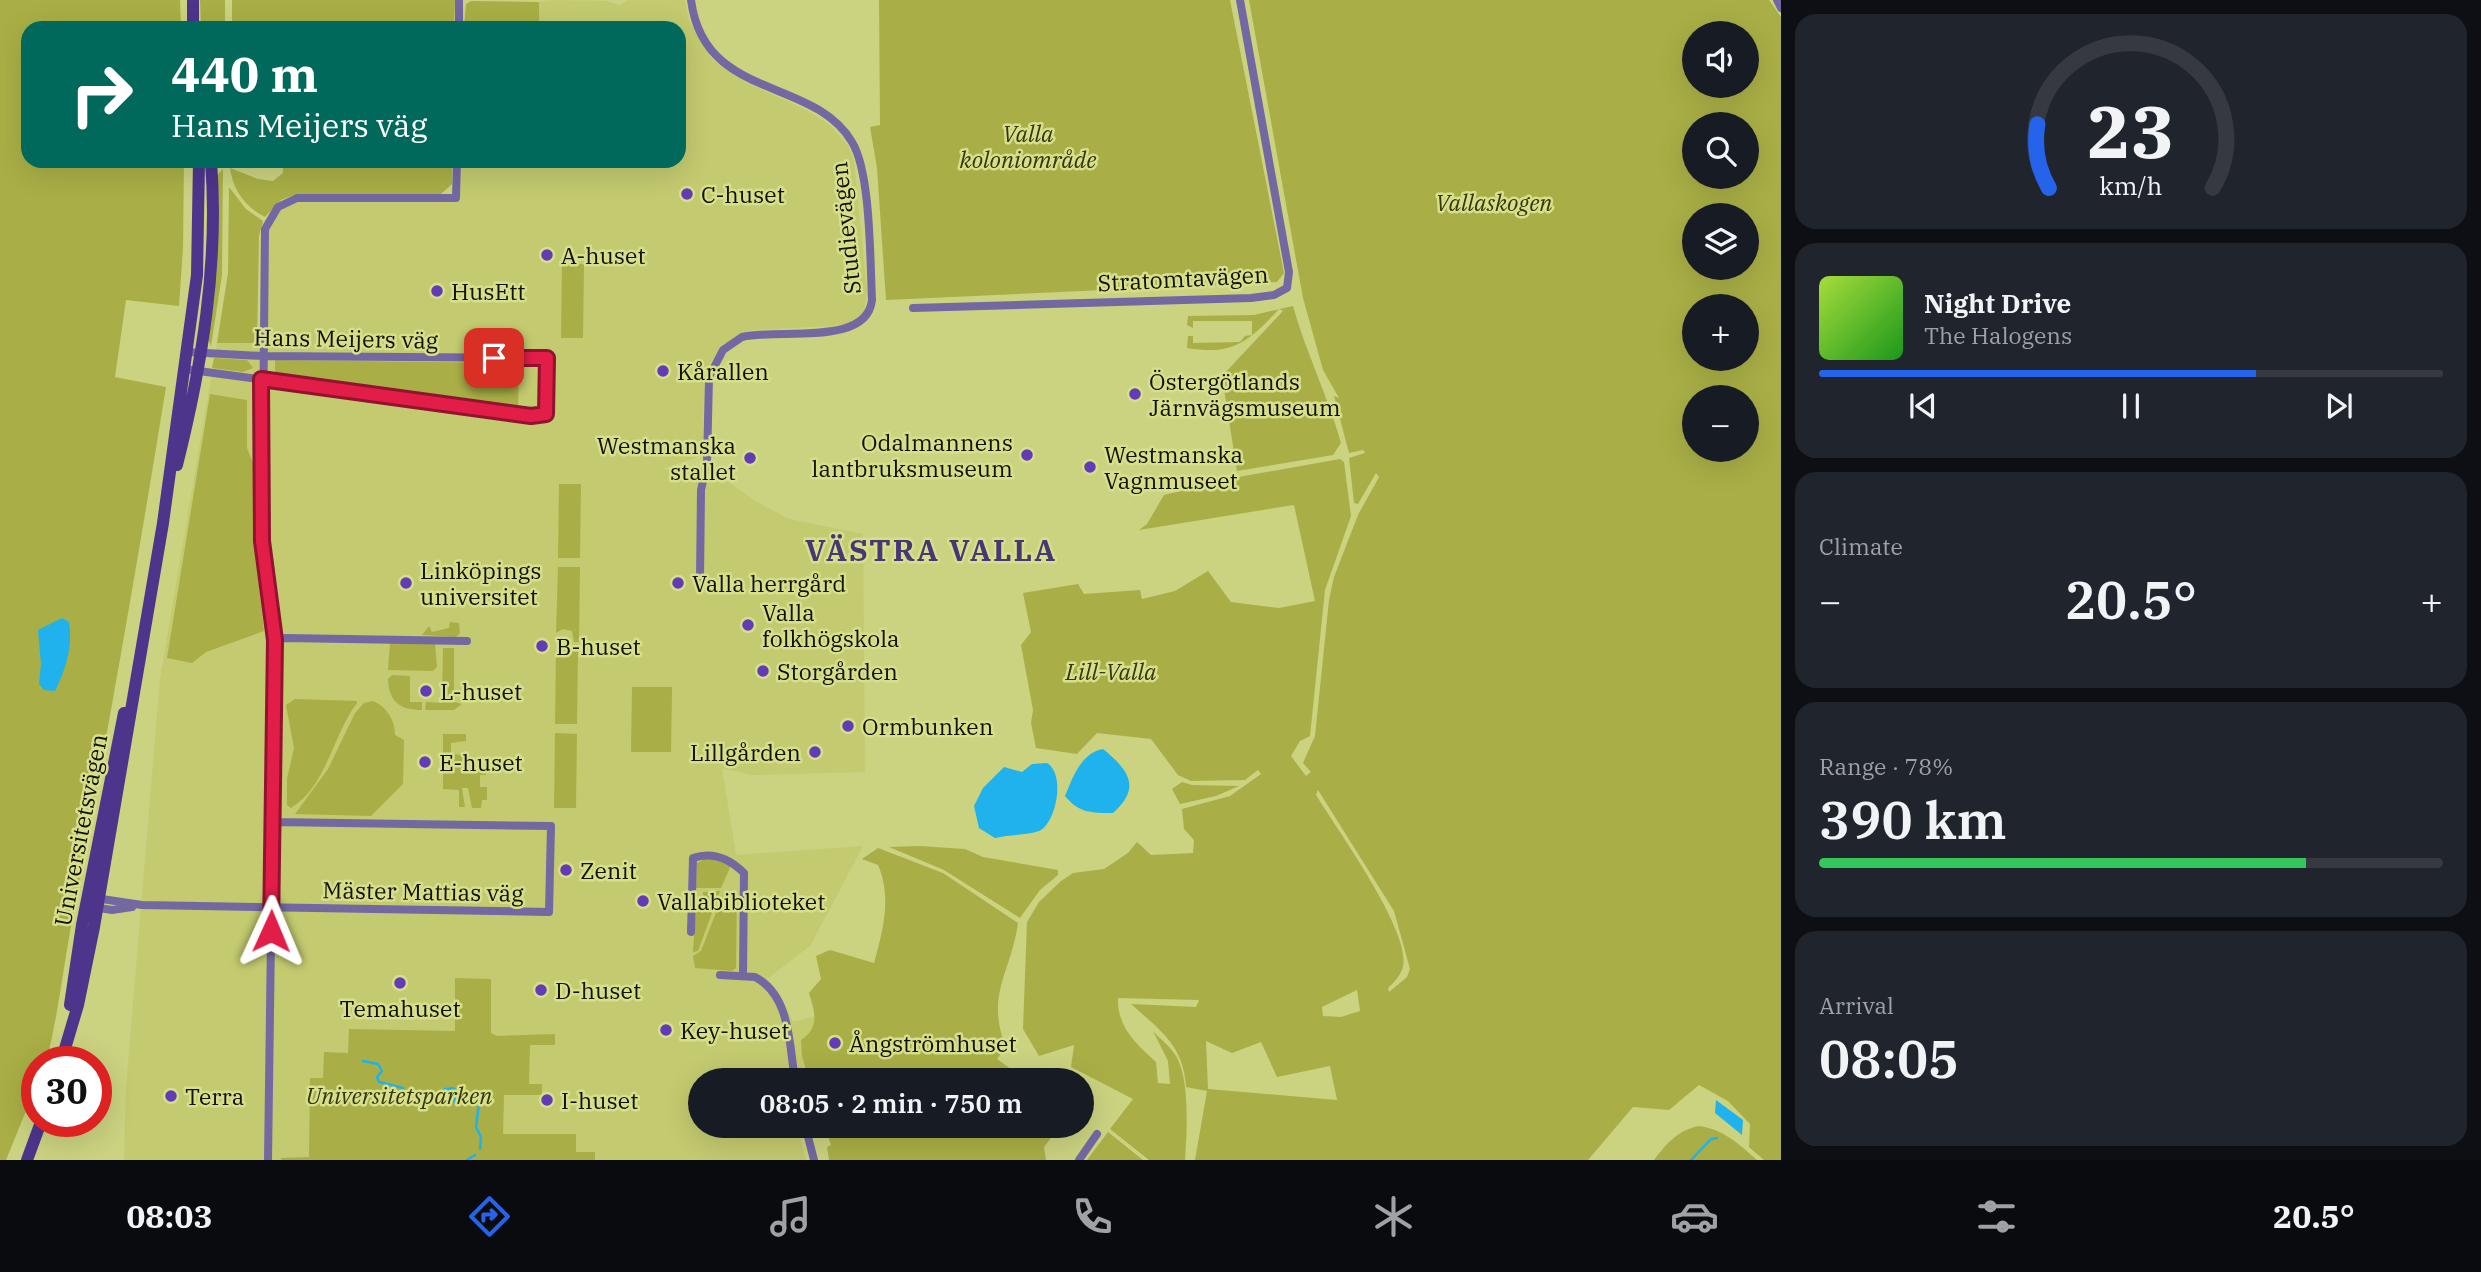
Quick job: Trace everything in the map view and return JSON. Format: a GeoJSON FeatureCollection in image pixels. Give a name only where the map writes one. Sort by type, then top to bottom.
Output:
{"type":"FeatureCollection","features":[{"type":"Feature","properties":{"kind":"main road"},"geometry":{"type":"LineString","coordinates":[[192,0],[194,21]]}},
{"type":"Feature","properties":{"kind":"main road","name":"Universitetsvägen"},"geometry":{"type":"LineString","coordinates":[[65,1046],[78,1005],[93,902],[191,370],[200,239],[198,168]]}},
{"type":"Feature","properties":{"kind":"main road","name":"Universitetsvägen"},"geometry":{"type":"LineString","coordinates":[[193,353],[211,275],[211,168]]}},
{"type":"Feature","properties":{"kind":"main road"},"geometry":{"type":"LineString","coordinates":[[27,1160],[35,1137]]}},
{"type":"Feature","properties":{"kind":"street"},"geometry":{"type":"LineString","coordinates":[[459,0],[459,21]]}},
{"type":"Feature","properties":{"kind":"street","name":"Studievägen"},"geometry":{"type":"LineString","coordinates":[[691,0],[700,31],[722,61],[754,81],[822,113],[840,126],[853,143],[863,173],[872,300],[869,315],[853,327],[742,337],[728,345],[715,361],[709,377],[707,463],[701,490],[700,579]]}},
{"type":"Feature","properties":{"kind":"street","name":"Stratomtavägen"},"geometry":{"type":"LineString","coordinates":[[913,308],[1251,298],[1274,295],[1287,288],[1287,260],[1240,0]]}},
{"type":"Feature","properties":{"kind":"street"},"geometry":{"type":"LineString","coordinates":[[1777,0],[1781,8]]}},
{"type":"Feature","properties":{"kind":"street"},"geometry":{"type":"LineString","coordinates":[[268,1160],[275,640],[262,541],[261,379],[265,229],[278,207],[297,198],[456,198],[457,168]]}},
{"type":"Feature","properties":{"kind":"street","name":"Hans Meijers väg"},"geometry":{"type":"LineString","coordinates":[[191,370],[531,416],[546,414],[547,358],[193,353]]}},
{"type":"Feature","properties":{"kind":"street"},"geometry":{"type":"LineString","coordinates":[[275,640],[467,641]]}},
{"type":"Feature","properties":{"kind":"street","name":"Mäster Mattias väg"},"geometry":{"type":"LineString","coordinates":[[93,902],[111,910],[142,905],[550,912],[551,826],[273,822]]}},
{"type":"Feature","properties":{"kind":"street"},"geometry":{"type":"LineString","coordinates":[[691,932],[694,858],[713,856],[728,860],[744,873],[743,976]]}},
{"type":"Feature","properties":{"kind":"street"},"geometry":{"type":"LineString","coordinates":[[720,975],[755,977],[764,984],[786,1017],[793,1068]]}},
{"type":"Feature","properties":{"kind":"street"},"geometry":{"type":"LineString","coordinates":[[1079,1160],[1097,1134]]}},
{"type":"Feature","properties":{"kind":"street"},"geometry":{"type":"LineString","coordinates":[[808,1138],[814,1160]]}},
{"type":"Feature","properties":{"kind":"shaded area","name":"Linköpings universitet"},"geometry":{"type":"Polygon","coordinates":[[[628,0],[685,0],[689,21],[713,60],[745,82],[808,111],[831,126],[848,146],[854,161],[867,291],[864,313],[849,323],[832,326],[750,330],[721,345],[704,374],[703,455],[662,469],[717,474],[755,501],[789,519],[863,534],[865,772],[752,775],[722,768],[736,855],[863,846],[810,946],[767,979],[780,994],[793,1022],[841,1009],[841,1068],[688,1068],[688,1138],[800,1138],[806,1160],[124,1160],[126,1088],[160,679],[217,343],[266,343],[268,230],[277,213],[287,205],[299,201],[460,201],[462,168],[686,168],[686,21],[539,21],[539,2],[606,1],[620,5],[628,0]]]}},
{"type":"Feature","properties":{"kind":"green space"},"geometry":{"type":"Polygon","coordinates":[[[0,0],[180,0],[181,21],[21,21],[21,168],[184,168],[183,248],[179,306],[126,300],[115,377],[166,387],[52,1036],[50,1046],[21,1046],[21,1123],[6,1160],[0,1160],[0,0]]]}},
{"type":"Feature","properties":{"kind":"green space"},"geometry":{"type":"Polygon","coordinates":[[[200,0],[225,0],[225,21],[201,21],[200,0]]]}},
{"type":"Feature","properties":{"kind":"green space"},"geometry":{"type":"Polygon","coordinates":[[[232,0],[455,0],[454,21],[232,21],[232,0]]]}},
{"type":"Feature","properties":{"kind":"green space","name":"Valla koloniområde"},"geometry":{"type":"Polygon","coordinates":[[[879,0],[1230,0],[1284,273],[1277,282],[886,300],[877,168],[870,127],[880,125],[879,0]]]}},
{"type":"Feature","properties":{"kind":"green space"},"geometry":{"type":"Polygon","coordinates":[[[1249,0],[1769,0],[1781,17],[1781,1160],[1764,1160],[1749,1147],[1750,1124],[1728,1101],[1699,1085],[1669,1110],[1633,1107],[1588,1160],[1195,1160],[1207,1091],[1186,1087],[1181,1060],[1169,1040],[1131,1004],[1196,1007],[1199,1000],[1118,998],[1124,1026],[1156,1062],[1158,1083],[1170,1084],[1168,1061],[1153,1031],[1176,1056],[1184,1078],[1185,1160],[1149,1160],[1110,1129],[1133,1099],[1094,1079],[1094,1068],[1071,1067],[1074,1045],[1039,1056],[1023,1029],[1027,922],[1039,902],[1073,873],[1104,869],[1128,853],[1137,842],[1151,855],[1193,853],[1194,840],[1184,829],[1182,809],[1230,796],[1261,774],[1258,770],[1245,780],[1191,781],[1178,775],[1151,739],[1097,733],[1077,754],[1036,748],[1031,723],[1033,710],[1021,645],[1031,632],[1023,593],[1078,584],[1084,594],[1140,590],[1142,599],[1175,591],[1208,571],[1231,602],[1279,608],[1315,601],[1294,505],[1139,530],[1147,524],[1164,495],[1244,476],[1340,459],[1344,462],[1351,516],[1325,590],[1310,736],[1300,741],[1291,756],[1306,776],[1311,772],[1303,763],[1315,736],[1329,600],[1334,577],[1358,515],[1379,477],[1376,473],[1358,504],[1354,503],[1349,458],[1365,453],[1363,450],[1349,453],[1334,396],[1339,398],[1323,370],[1303,298],[1249,0]],[[1318,790],[1316,795],[1370,880],[1396,929],[1403,966],[1399,976],[1388,988],[1389,992],[1407,977],[1410,969],[1394,911],[1318,790]],[[1357,990],[1322,1007],[1323,1016],[1341,1017],[1360,1011],[1357,990]],[[1206,1041],[1208,1089],[1337,1100],[1330,1066],[1277,1077],[1261,1042],[1232,1053],[1206,1041]]]}},
{"type":"Feature","properties":{"kind":"green space"},"geometry":{"type":"Polygon","coordinates":[[[471,1],[539,2],[539,21],[465,21],[466,4],[471,1]]]}},
{"type":"Feature","properties":{"kind":"green space"},"geometry":{"type":"Polygon","coordinates":[[[230,168],[258,179],[273,181],[283,173],[283,168],[452,168],[452,184],[441,194],[294,195],[281,200],[265,217],[241,197],[230,168]]]}},
{"type":"Feature","properties":{"kind":"green space"},"geometry":{"type":"Polygon","coordinates":[[[223,169],[222,275],[211,346],[208,339],[216,177],[223,169]]]}},
{"type":"Feature","properties":{"kind":"green space"},"geometry":{"type":"Polygon","coordinates":[[[229,187],[246,209],[263,221],[259,236],[257,343],[217,343],[228,273],[229,187]]]}},
{"type":"Feature","properties":{"kind":"green space"},"geometry":{"type":"Polygon","coordinates":[[[562,264],[584,264],[583,338],[561,338],[562,264]]]}},
{"type":"Feature","properties":{"kind":"green space"},"geometry":{"type":"Polygon","coordinates":[[[1293,306],[1341,443],[1333,455],[1237,471],[1222,376],[1283,311],[1279,309],[1293,306]]]}},
{"type":"Feature","properties":{"kind":"green space"},"geometry":{"type":"Polygon","coordinates":[[[1279,309],[1252,335],[1252,321],[1193,321],[1193,328],[1187,325],[1188,316],[1254,315],[1279,309]]]}},
{"type":"Feature","properties":{"kind":"green space"},"geometry":{"type":"Polygon","coordinates":[[[1252,335],[1239,344],[1228,348],[1187,348],[1188,336],[1193,336],[1193,343],[1240,342],[1245,336],[1252,335]]]}},
{"type":"Feature","properties":{"kind":"green space"},"geometry":{"type":"Polygon","coordinates":[[[214,358],[247,360],[253,368],[243,372],[212,368],[214,358]]]}},
{"type":"Feature","properties":{"kind":"green space"},"geometry":{"type":"Polygon","coordinates":[[[275,360],[519,363],[518,412],[275,377],[275,360]]]}},
{"type":"Feature","properties":{"kind":"green space"},"geometry":{"type":"Polygon","coordinates":[[[210,394],[247,400],[247,448],[256,470],[254,540],[264,631],[206,652],[192,663],[167,658],[210,394]]]}},
{"type":"Feature","properties":{"kind":"green space"},"geometry":{"type":"Polygon","coordinates":[[[559,484],[581,484],[580,558],[558,558],[559,484]]]}},
{"type":"Feature","properties":{"kind":"green space"},"geometry":{"type":"Polygon","coordinates":[[[558,567],[580,567],[579,642],[574,642],[572,631],[563,629],[556,633],[558,567]]]}},
{"type":"Feature","properties":{"kind":"green space"},"geometry":{"type":"Polygon","coordinates":[[[450,622],[459,623],[460,633],[456,637],[422,635],[429,626],[432,632],[449,628],[450,622]]]}},
{"type":"Feature","properties":{"kind":"green space"},"geometry":{"type":"Polygon","coordinates":[[[390,643],[435,644],[437,667],[433,671],[388,670],[390,643]]]}},
{"type":"Feature","properties":{"kind":"green space"},"geometry":{"type":"Polygon","coordinates":[[[443,648],[454,648],[454,702],[462,704],[454,710],[425,710],[426,702],[442,703],[443,648]]]}},
{"type":"Feature","properties":{"kind":"green space"},"geometry":{"type":"Polygon","coordinates":[[[556,650],[578,651],[577,724],[555,724],[556,650]]]}},
{"type":"Feature","properties":{"kind":"green space"},"geometry":{"type":"Polygon","coordinates":[[[392,675],[410,676],[410,702],[422,702],[422,710],[402,706],[393,699],[388,679],[392,675]]]}},
{"type":"Feature","properties":{"kind":"green space"},"geometry":{"type":"Polygon","coordinates":[[[632,687],[672,687],[671,752],[631,752],[632,687]]]}},
{"type":"Feature","properties":{"kind":"green space"},"geometry":{"type":"Polygon","coordinates":[[[295,699],[357,703],[313,787],[291,808],[287,805],[287,779],[294,748],[286,705],[295,699]]]}},
{"type":"Feature","properties":{"kind":"green space"},"geometry":{"type":"Polygon","coordinates":[[[373,701],[386,710],[394,724],[395,735],[404,740],[403,784],[371,816],[295,814],[328,769],[355,713],[364,703],[373,701]]]}},
{"type":"Feature","properties":{"kind":"green space"},"geometry":{"type":"Polygon","coordinates":[[[555,733],[577,734],[576,808],[554,808],[555,733]]]}},
{"type":"Feature","properties":{"kind":"green space"},"geometry":{"type":"Polygon","coordinates":[[[443,734],[466,734],[466,741],[451,743],[451,754],[466,755],[466,769],[486,770],[486,775],[480,775],[480,787],[487,787],[487,800],[482,800],[481,808],[472,808],[468,788],[462,788],[465,807],[459,807],[459,790],[443,789],[443,734]]]}},
{"type":"Feature","properties":{"kind":"green space"},"geometry":{"type":"Polygon","coordinates":[[[1182,782],[1192,785],[1239,786],[1216,796],[1180,804],[1172,789],[1182,782]]]}},
{"type":"Feature","properties":{"kind":"green space"},"geometry":{"type":"Polygon","coordinates":[[[889,847],[965,849],[983,857],[1058,870],[1058,875],[1040,890],[1020,918],[944,870],[889,847]]]}},
{"type":"Feature","properties":{"kind":"green space"},"geometry":{"type":"Polygon","coordinates":[[[878,848],[943,873],[1018,923],[1002,984],[998,1013],[1006,1047],[997,1059],[1009,1068],[806,1068],[801,1040],[811,1030],[814,1019],[809,993],[821,979],[816,956],[830,950],[874,963],[885,914],[885,889],[878,865],[862,859],[878,848]]]}},
{"type":"Feature","properties":{"kind":"green space"},"geometry":{"type":"Polygon","coordinates":[[[708,857],[731,865],[721,888],[696,888],[697,863],[708,857]]]}},
{"type":"Feature","properties":{"kind":"green space"},"geometry":{"type":"Polygon","coordinates":[[[720,891],[698,951],[693,952],[696,907],[702,907],[703,892],[720,891]]]}},
{"type":"Feature","properties":{"kind":"green space"},"geometry":{"type":"Polygon","coordinates":[[[724,892],[737,892],[736,968],[732,971],[695,968],[693,956],[701,951],[724,892]]]}},
{"type":"Feature","properties":{"kind":"green space","name":"Universitetsparken"},"geometry":{"type":"Polygon","coordinates":[[[455,978],[491,979],[491,1033],[497,1036],[555,1034],[555,1045],[530,1045],[529,1084],[542,1084],[542,1095],[504,1095],[503,1134],[576,1134],[576,1152],[595,1152],[595,1160],[282,1160],[280,1158],[309,1157],[310,1078],[323,1078],[324,1052],[348,1053],[349,1029],[455,1031],[455,978]]]}},
{"type":"Feature","properties":{"kind":"green space"},"geometry":{"type":"Polygon","coordinates":[[[1699,1126],[1723,1134],[1757,1160],[1654,1160],[1674,1138],[1699,1126]]]}},
{"type":"Feature","properties":{"kind":"green space"},"geometry":{"type":"Polygon","coordinates":[[[1108,1132],[1143,1160],[1087,1160],[1108,1132]]]}},
{"type":"Feature","properties":{"kind":"green space"},"geometry":{"type":"Polygon","coordinates":[[[829,1138],[1051,1138],[1044,1147],[1046,1160],[829,1160],[827,1147],[831,1145],[829,1138]]]}},
{"type":"Feature","properties":{"kind":"water"},"geometry":{"type":"Polygon","coordinates":[[[62,618],[69,622],[68,657],[55,691],[44,690],[39,684],[41,664],[38,630],[62,618]]]}},
{"type":"Feature","properties":{"kind":"water"},"geometry":{"type":"Polygon","coordinates":[[[1103,749],[1120,765],[1129,780],[1127,796],[1113,813],[1086,811],[1075,806],[1065,796],[1083,761],[1095,751],[1103,749]]]}},
{"type":"Feature","properties":{"kind":"water"},"geometry":{"type":"Polygon","coordinates":[[[1047,763],[1053,769],[1057,788],[1054,809],[1045,827],[1039,831],[995,838],[979,828],[974,806],[983,788],[1004,767],[1022,772],[1032,764],[1047,763]]]}},
{"type":"Feature","properties":{"kind":"water"},"geometry":{"type":"Polygon","coordinates":[[[453,1087],[469,1095],[468,1104],[459,1106],[441,1093],[444,1088],[453,1087]]]}},
{"type":"Feature","properties":{"kind":"water"},"geometry":{"type":"Polygon","coordinates":[[[1716,1100],[1743,1120],[1742,1135],[1715,1113],[1716,1100]]]}},
{"type":"Feature","properties":{"kind":"waterway"},"geometry":{"type":"LineString","coordinates":[[363,1061],[378,1064],[382,1071],[377,1077],[379,1082],[403,1088]]}},
{"type":"Feature","properties":{"kind":"waterway"},"geometry":{"type":"LineString","coordinates":[[468,1100],[479,1103],[476,1127],[481,1137],[480,1149]]}},
{"type":"Feature","properties":{"kind":"waterway"},"geometry":{"type":"LineString","coordinates":[[1691,1160],[1711,1139],[1717,1138]]}},
{"type":"Feature","properties":{"kind":"waterway"},"geometry":{"type":"LineString","coordinates":[[467,1160],[475,1155]]}},
{"type":"Feature","properties":{"kind":"place","name":"C-huset"},"geometry":{"type":"Point","coordinates":[687,194]}},
{"type":"Feature","properties":{"kind":"place","name":"A-huset"},"geometry":{"type":"Point","coordinates":[547,255]}},
{"type":"Feature","properties":{"kind":"place","name":"HusEtt"},"geometry":{"type":"Point","coordinates":[437,291]}},
{"type":"Feature","properties":{"kind":"place","name":"Kårallen"},"geometry":{"type":"Point","coordinates":[663,371]}},
{"type":"Feature","properties":{"kind":"place","name":"Östergötlands Järnvägsmuseum"},"geometry":{"type":"Point","coordinates":[1135,394]}},
{"type":"Feature","properties":{"kind":"place","name":"Odalmannens lantbruksmuseum"},"geometry":{"type":"Point","coordinates":[1027,455]}},
{"type":"Feature","properties":{"kind":"place","name":"Westmanska stallet"},"geometry":{"type":"Point","coordinates":[750,458]}},
{"type":"Feature","properties":{"kind":"place","name":"Westmanska Vagnmuseet"},"geometry":{"type":"Point","coordinates":[1090,467]}},
{"type":"Feature","properties":{"kind":"place","name":"Linköpings universitet"},"geometry":{"type":"Point","coordinates":[406,583]}},
{"type":"Feature","properties":{"kind":"place","name":"Valla herrgård"},"geometry":{"type":"Point","coordinates":[678,583]}},
{"type":"Feature","properties":{"kind":"place","name":"Valla folkhögskola"},"geometry":{"type":"Point","coordinates":[748,625]}},
{"type":"Feature","properties":{"kind":"place","name":"B-huset"},"geometry":{"type":"Point","coordinates":[542,646]}},
{"type":"Feature","properties":{"kind":"place","name":"Storgården"},"geometry":{"type":"Point","coordinates":[763,671]}},
{"type":"Feature","properties":{"kind":"place","name":"L-huset"},"geometry":{"type":"Point","coordinates":[426,691]}},
{"type":"Feature","properties":{"kind":"place","name":"Ormbunken"},"geometry":{"type":"Point","coordinates":[848,726]}},
{"type":"Feature","properties":{"kind":"place","name":"Lillgården"},"geometry":{"type":"Point","coordinates":[815,752]}},
{"type":"Feature","properties":{"kind":"place","name":"E-huset"},"geometry":{"type":"Point","coordinates":[425,762]}},
{"type":"Feature","properties":{"kind":"place","name":"Zenit"},"geometry":{"type":"Point","coordinates":[566,870]}},
{"type":"Feature","properties":{"kind":"place","name":"Vallabiblioteket"},"geometry":{"type":"Point","coordinates":[643,901]}},
{"type":"Feature","properties":{"kind":"place","name":"Temahuset"},"geometry":{"type":"Point","coordinates":[400,983]}},
{"type":"Feature","properties":{"kind":"place","name":"D-huset"},"geometry":{"type":"Point","coordinates":[541,990]}},
{"type":"Feature","properties":{"kind":"place","name":"Key-huset"},"geometry":{"type":"Point","coordinates":[666,1030]}},
{"type":"Feature","properties":{"kind":"place","name":"Ångströmhuset"},"geometry":{"type":"Point","coordinates":[835,1043]}},
{"type":"Feature","properties":{"kind":"place","name":"Terra"},"geometry":{"type":"Point","coordinates":[171,1096]}},
{"type":"Feature","properties":{"kind":"place","name":"I-huset"},"geometry":{"type":"Point","coordinates":[547,1100]}},
{"type":"Feature","properties":{"kind":"district","name":"VÄSTRA VALLA"},"geometry":{"type":"Point","coordinates":[931,549]}},
{"type":"Feature","properties":{"kind":"route"},"geometry":{"type":"LineString","coordinates":[[271,931],[275,640],[262,541],[264,455],[261,379],[531,416],[546,414],[547,358],[494,358]]}},
{"type":"Feature","properties":{"kind":"park label","name":"Vallaskogen"},"geometry":{"type":"Point","coordinates":[1494,202]}},
{"type":"Feature","properties":{"kind":"park label","name":"Lill-Valla"},"geometry":{"type":"Point","coordinates":[1111,671]}}]}
